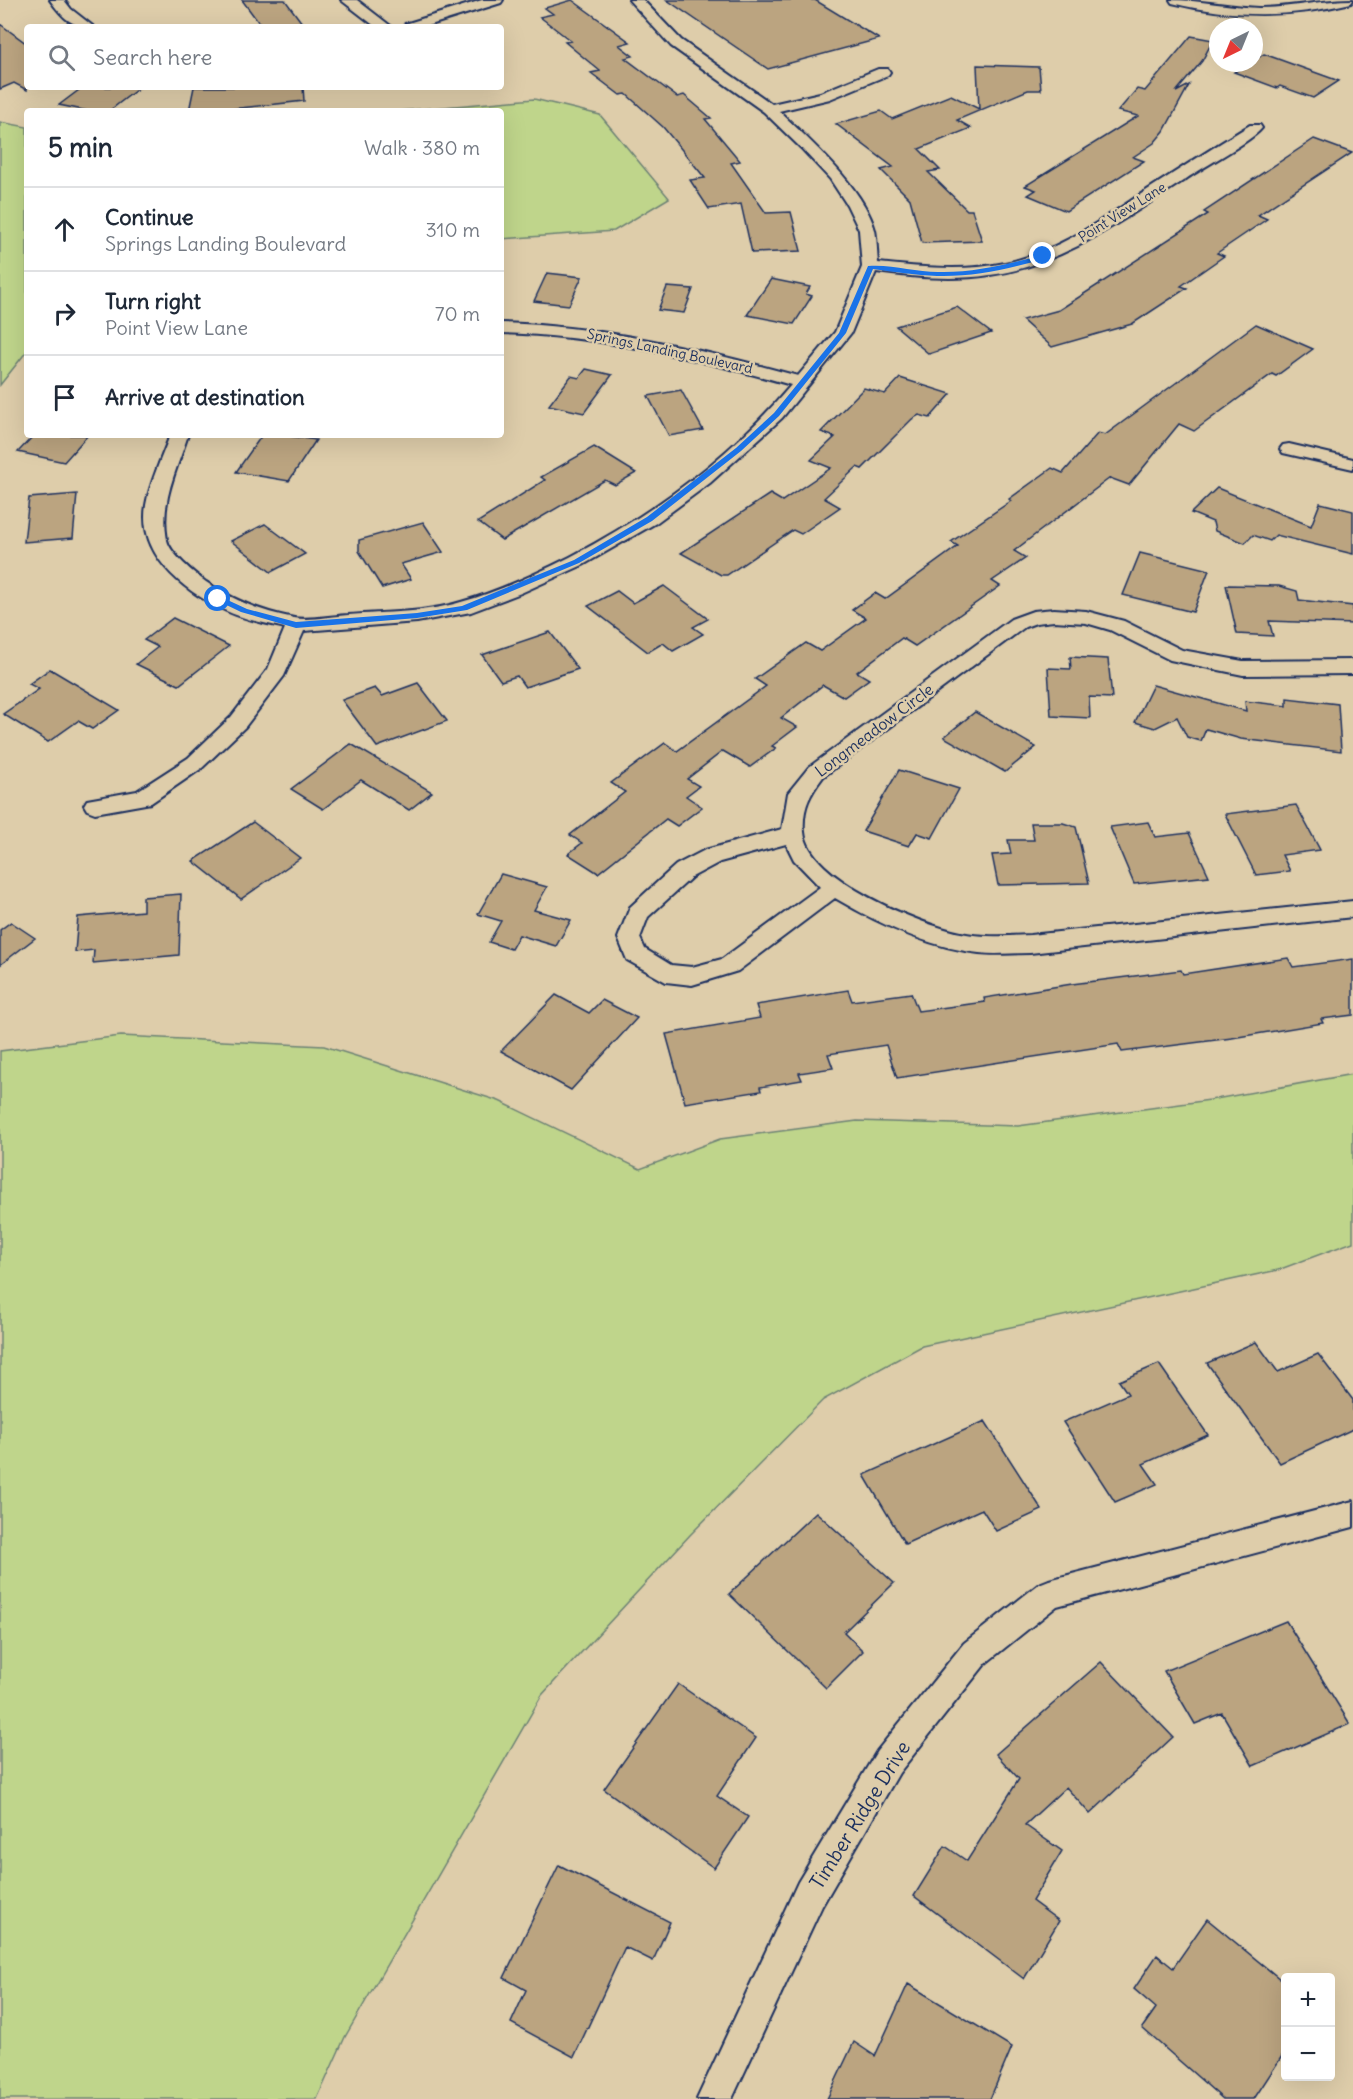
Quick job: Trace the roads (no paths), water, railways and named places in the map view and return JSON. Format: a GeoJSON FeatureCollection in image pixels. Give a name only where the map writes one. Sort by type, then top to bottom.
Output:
{"type":"FeatureCollection","features":[{"type":"Feature","properties":{"kind":"street"},"geometry":{"type":"LineString","coordinates":[[57,0],[66,12],[83,24]]}},
{"type":"Feature","properties":{"kind":"street"},"geometry":{"type":"LineString","coordinates":[[348,0],[381,24]]}},
{"type":"Feature","properties":{"kind":"street"},"geometry":{"type":"LineString","coordinates":[[420,24],[496,0]]}},
{"type":"Feature","properties":{"kind":"street"},"geometry":{"type":"LineString","coordinates":[[177,438],[155,506],[158,543],[184,576],[218,599],[244,610],[296,625],[364,622],[464,608],[576,561],[649,519],[704,478],[776,414],[843,333],[870,267],[867,230],[855,205],[820,160],[769,110],[676,43],[636,0]]}},
{"type":"Feature","properties":{"kind":"street"},"geometry":{"type":"LineString","coordinates":[[1177,0],[1214,9],[1262,12],[1316,8],[1346,0]]}},
{"type":"Feature","properties":{"kind":"street"},"geometry":{"type":"LineString","coordinates":[[769,110],[825,96],[883,72]]}},
{"type":"Feature","properties":{"kind":"street","name":"Point View Lane"},"geometry":{"type":"LineString","coordinates":[[870,267],[937,274],[968,273],[1007,268],[1043,256],[1083,239],[1255,128]]}},
{"type":"Feature","properties":{"kind":"street","name":"Springs Landing Boulevard"},"geometry":{"type":"LineString","coordinates":[[504,328],[594,333],[726,361],[802,382]]}},
{"type":"Feature","properties":{"kind":"street"},"geometry":{"type":"LineString","coordinates":[[1289,449],[1353,464]]}},
{"type":"Feature","properties":{"kind":"street","name":"Longmeadow Circle"},"geometry":{"type":"LineString","coordinates":[[793,834],[798,795],[816,772],[1018,623],[1033,617],[1054,615],[1086,617],[1117,625],[1177,655],[1243,668],[1353,667]]}},
{"type":"Feature","properties":{"kind":"street"},"geometry":{"type":"LineString","coordinates":[[95,805],[142,798],[195,762],[238,722],[277,671],[296,625]]}},
{"type":"Feature","properties":{"kind":"street"},"geometry":{"type":"LineString","coordinates":[[835,887],[730,965],[692,976],[666,974],[635,954],[629,938],[638,913],[684,871],[713,856],[793,834],[806,863],[835,887],[872,910],[923,931],[979,945],[1030,944],[1353,909]]}},
{"type":"Feature","properties":{"kind":"street","name":"Timber Ridge Drive"},"geometry":{"type":"LineString","coordinates":[[714,2099],[810,1894],[888,1762],[975,1653],[1049,1594],[1353,1514]]}}]}
